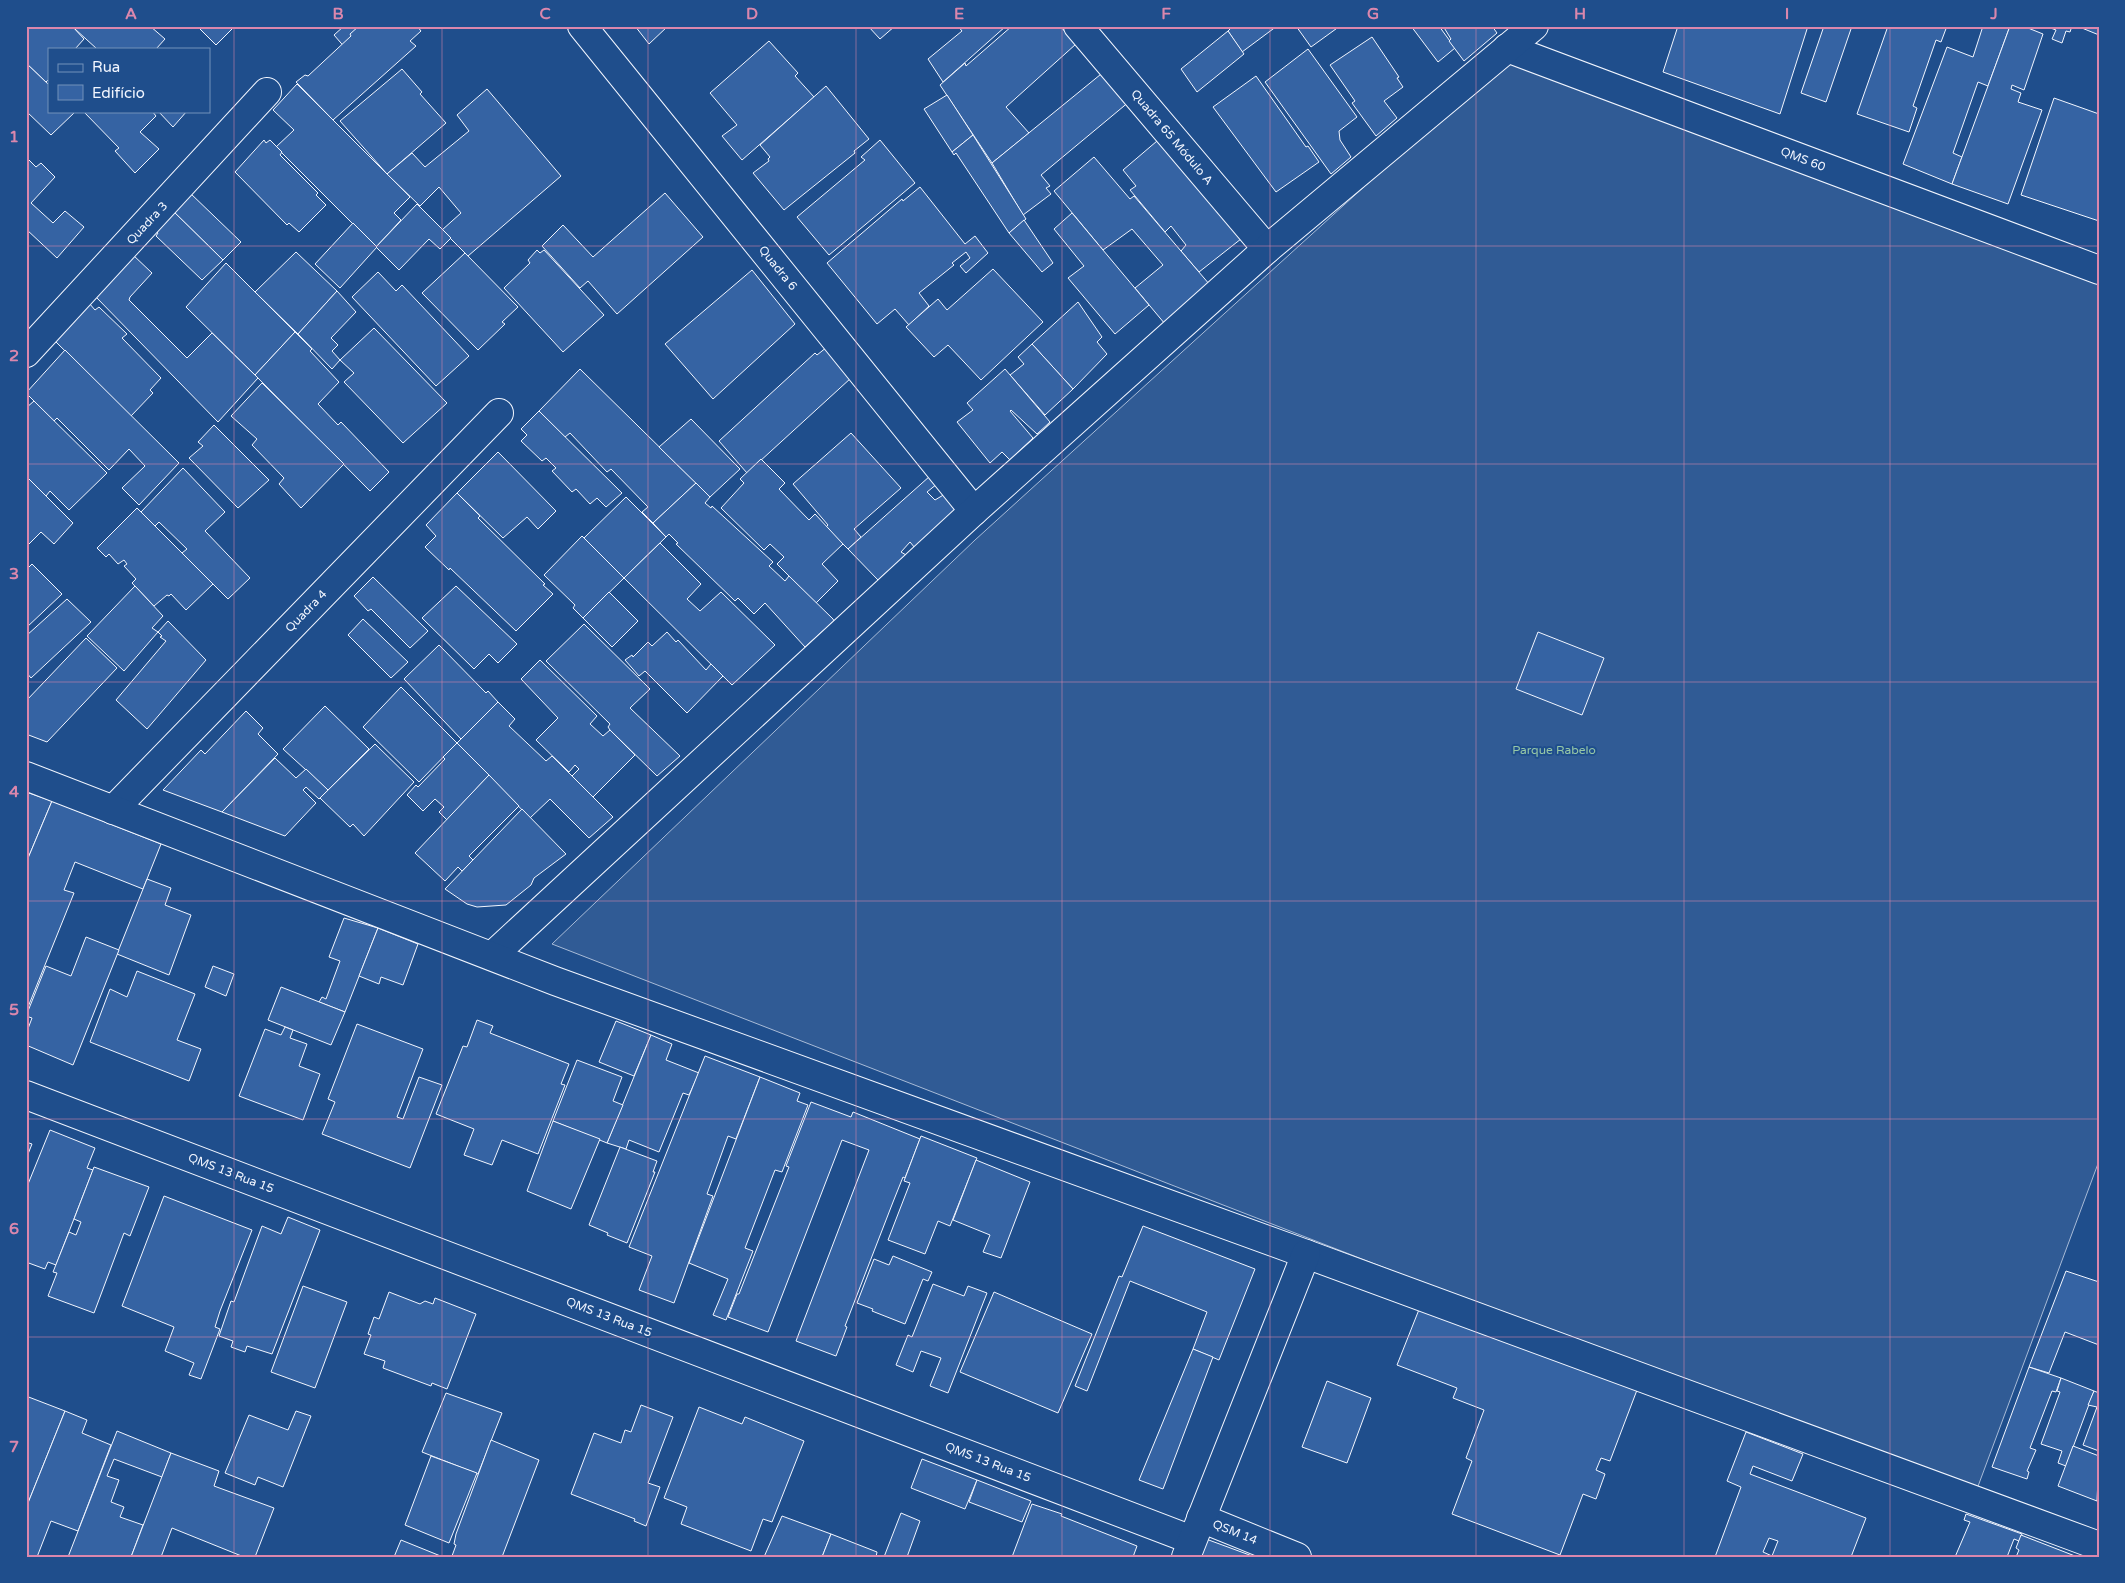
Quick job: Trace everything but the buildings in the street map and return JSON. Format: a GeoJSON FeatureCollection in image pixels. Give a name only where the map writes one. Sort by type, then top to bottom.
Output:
{"type":"FeatureCollection","features":[{"type":"Feature","properties":{"kind":"street","name":"Quadra 6"},"geometry":{"type":"LineString","coordinates":[[582,26],[974,511]]}},
{"type":"Feature","properties":{"kind":"street","name":"Quadra 65 Módulo A"},"geometry":{"type":"LineString","coordinates":[[1078,26],[1267,249]]}},
{"type":"Feature","properties":{"kind":"street"},"geometry":{"type":"LineString","coordinates":[[492,956],[974,511],[1267,249],[1534,26]]}},
{"type":"Feature","properties":{"kind":"street","name":"QMS 60"},"geometry":{"type":"LineString","coordinates":[[1507,48],[2099,270]]}},
{"type":"Feature","properties":{"kind":"street","name":"Quadra 3"},"geometry":{"type":"LineString","coordinates":[[26,353],[267,92]]}},
{"type":"Feature","properties":{"kind":"street","name":"Quadra 4"},"geometry":{"type":"LineString","coordinates":[[113,810],[499,413]]}},
{"type":"Feature","properties":{"kind":"street"},"geometry":{"type":"LineString","coordinates":[[26,776],[556,981],[1306,1254],[2099,1546]]}},
{"type":"Feature","properties":{"kind":"street","name":"QMS 13 Rua 15"},"geometry":{"type":"LineString","coordinates":[[26,1095],[1193,1538]]}},
{"type":"Feature","properties":{"kind":"street"},"geometry":{"type":"LineString","coordinates":[[1193,1538],[1306,1254]]}},
{"type":"Feature","properties":{"kind":"street","name":"QSM 14"},"geometry":{"type":"LineString","coordinates":[[1193,1538],[1297,1557]]}},
{"type":"Feature","properties":{"kind":"shaded area","name":"Parque Rabelo"},"geometry":{"type":"Polygon","coordinates":[[[1507,57],[2099,276],[2099,1161],[1974,1497],[552,944],[975,540],[1507,57]]]}}]}
